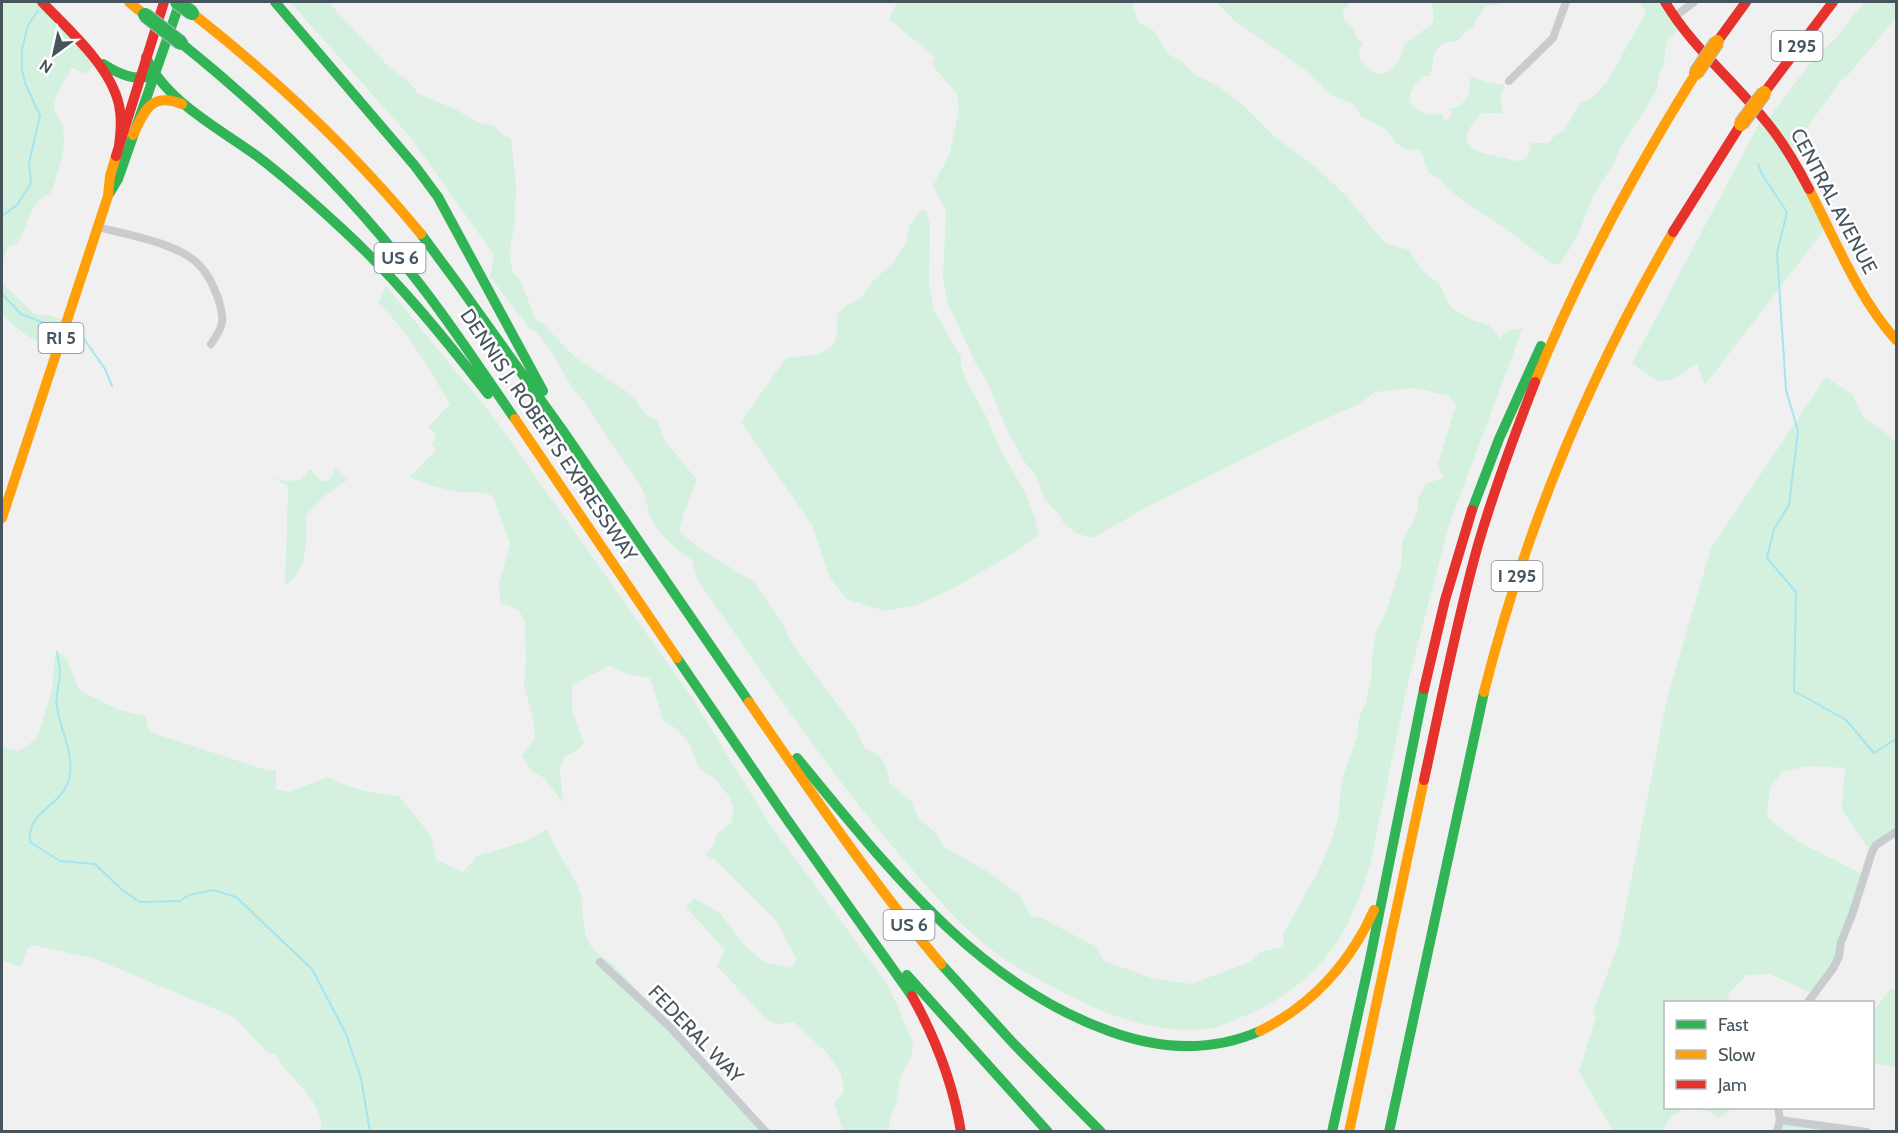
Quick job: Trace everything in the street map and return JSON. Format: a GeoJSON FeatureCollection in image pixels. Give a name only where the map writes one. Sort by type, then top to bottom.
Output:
{"type":"FeatureCollection","features":[{"type":"Feature","properties":{"kind":"main road"},"geometry":{"type":"LineString","coordinates":[[42,2],[105,71],[118,95],[122,121],[119,146]]}},
{"type":"Feature","properties":{"kind":"main road","name":"DENNIS J. ROBERTS EXPRESSWAY"},"geometry":{"type":"LineString","coordinates":[[129,2],[237,88],[283,130],[369,219],[408,267],[445,317],[786,818],[875,944]]}},
{"type":"Feature","properties":{"kind":"main road","name":"RI 5"},"geometry":{"type":"LineString","coordinates":[[108,196],[109,182],[119,146],[164,2]]}},
{"type":"Feature","properties":{"kind":"main road","name":"DENNIS J. ROBERTS EXPRESSWAY"},"geometry":{"type":"LineString","coordinates":[[178,2],[246,57],[338,141],[381,187],[454,276],[577,450],[744,696]]}},
{"type":"Feature","properties":{"kind":"main road","name":"RI 5"},"geometry":{"type":"LineString","coordinates":[[2,518],[108,196],[118,179],[178,2]]}},
{"type":"Feature","properties":{"kind":"main road"},"geometry":{"type":"LineString","coordinates":[[275,2],[409,159],[438,197],[577,450]]}},
{"type":"Feature","properties":{"kind":"main road","name":"CENTRAL AVENUE"},"geometry":{"type":"LineString","coordinates":[[1665,2],[1697,48],[1756,109],[1784,145],[1856,284],[1896,340]]}},
{"type":"Feature","properties":{"kind":"main road","name":"I 295"},"geometry":{"type":"LineString","coordinates":[[1349,1131],[1444,683],[1471,572],[1505,463],[1541,366],[1606,226],[1653,141],[1696,73],[1746,2]]}},
{"type":"Feature","properties":{"kind":"main road","name":"I 295"},"geometry":{"type":"LineString","coordinates":[[1389,1131],[1487,679],[1512,590],[1535,522],[1576,417],[1616,335],[1675,229],[1741,124],[1833,2]]}},
{"type":"Feature","properties":{"kind":"main road"},"geometry":{"type":"LineString","coordinates":[[85,49],[113,70],[139,79],[154,75]]}},
{"type":"Feature","properties":{"kind":"main road"},"geometry":{"type":"LineString","coordinates":[[146,57],[154,75],[196,113]]}},
{"type":"Feature","properties":{"kind":"main road"},"geometry":{"type":"LineString","coordinates":[[133,135],[147,109],[157,100],[175,100],[243,145],[298,188],[343,227],[380,264],[438,331],[576,510]]}},
{"type":"Feature","properties":{"kind":"main road"},"geometry":{"type":"LineString","coordinates":[[744,696],[884,860],[949,927],[1012,982],[1055,1009],[1097,1029],[1140,1042],[1184,1047],[1213,1046],[1253,1034],[1292,1012],[1326,983],[1359,941],[1374,908],[1390,850],[1446,599],[1474,508],[1519,390],[1573,279],[1606,226]]}},
{"type":"Feature","properties":{"kind":"main road","name":"US 6"},"geometry":{"type":"LineString","coordinates":[[744,696],[860,862],[917,935],[1021,1051],[1101,1131]]}},
{"type":"Feature","properties":{"kind":"main road"},"geometry":{"type":"LineString","coordinates":[[1332,1131],[1381,903],[1390,850]]}},
{"type":"Feature","properties":{"kind":"main road"},"geometry":{"type":"LineString","coordinates":[[875,944],[920,989],[1048,1131]]}},
{"type":"Feature","properties":{"kind":"main road","name":"US 6"},"geometry":{"type":"LineString","coordinates":[[875,944],[903,981],[927,1022],[950,1080],[961,1131]]}},
{"type":"Feature","properties":{"kind":"main road"},"geometry":{"type":"LineString","coordinates":[[1395,1131],[1403,1069]]}},
{"type":"Feature","properties":{"kind":"street"},"geometry":{"type":"LineString","coordinates":[[1509,81],[1553,38],[1566,2]]}},
{"type":"Feature","properties":{"kind":"street"},"geometry":{"type":"LineString","coordinates":[[1674,17],[1694,2]]}},
{"type":"Feature","properties":{"kind":"street"},"geometry":{"type":"LineString","coordinates":[[98,227],[178,250],[199,264],[210,279],[224,322],[211,344]]}},
{"type":"Feature","properties":{"kind":"street"},"geometry":{"type":"LineString","coordinates":[[1809,1001],[1834,967],[1839,956],[1841,942],[1872,852],[1876,845],[1896,832]]}},
{"type":"Feature","properties":{"kind":"street","name":"FEDERAL WAY"},"geometry":{"type":"LineString","coordinates":[[600,962],[670,1027],[766,1131]]}},
{"type":"Feature","properties":{"kind":"street"},"geometry":{"type":"LineString","coordinates":[[1777,1131],[1780,1120],[1778,1109]]}},
{"type":"Feature","properties":{"kind":"street"},"geometry":{"type":"LineString","coordinates":[[1780,1120],[1862,1131]]}},
{"type":"Feature","properties":{"kind":"green space"},"geometry":{"type":"Polygon","coordinates":[[[2,2],[40,2],[98,63],[83,74],[72,68],[57,94],[54,107],[62,124],[63,153],[51,193],[44,196],[34,207],[18,244],[10,245],[6,250],[2,265],[2,2]]]}},
{"type":"Feature","properties":{"kind":"green space"},"geometry":{"type":"Polygon","coordinates":[[[290,2],[328,2],[390,68],[407,80],[419,94],[453,108],[478,122],[495,126],[511,139],[516,184],[515,222],[509,254],[513,272],[520,280],[536,320],[543,324],[575,357],[635,399],[645,414],[657,421],[665,441],[697,480],[679,531],[699,548],[754,582],[782,622],[791,642],[856,729],[865,749],[876,754],[883,762],[890,784],[911,801],[918,818],[936,833],[944,847],[990,873],[1020,896],[1031,916],[1041,918],[1095,946],[1104,961],[1152,978],[1191,984],[1250,962],[1260,952],[1283,947],[1284,932],[1320,868],[1331,841],[1338,819],[1342,780],[1357,736],[1359,718],[1366,702],[1372,674],[1376,632],[1386,612],[1401,565],[1403,540],[1417,514],[1418,499],[1425,484],[1444,478],[1438,464],[1456,405],[1449,396],[1415,388],[1375,392],[1359,404],[1149,506],[1093,538],[1075,533],[1044,498],[1035,473],[1027,466],[1007,430],[987,381],[976,364],[948,304],[943,277],[946,211],[933,186],[949,155],[959,112],[957,94],[932,65],[935,57],[889,19],[897,2],[1132,2],[1138,22],[1154,31],[1168,54],[1183,62],[1194,74],[1216,85],[1240,102],[1277,139],[1317,168],[1347,197],[1385,243],[1409,250],[1422,270],[1439,284],[1451,307],[1472,320],[1489,325],[1500,338],[1508,331],[1523,328],[1448,528],[1409,678],[1365,881],[1346,927],[1314,970],[1271,1003],[1226,1024],[1194,1030],[1160,1027],[1110,1014],[1065,993],[1012,964],[966,928],[876,827],[797,722],[697,579],[692,560],[659,531],[651,519],[641,486],[588,407],[573,389],[549,348],[534,330],[531,330],[490,277],[494,255],[411,138],[290,2]]]}},
{"type":"Feature","properties":{"kind":"green space"},"geometry":{"type":"Polygon","coordinates":[[[1216,2],[1350,2],[1343,12],[1344,19],[1354,29],[1356,37],[1363,44],[1359,52],[1360,60],[1374,72],[1382,74],[1396,65],[1404,44],[1432,24],[1434,18],[1431,2],[1503,2],[1486,6],[1474,26],[1458,40],[1442,44],[1435,52],[1430,76],[1423,76],[1418,81],[1409,99],[1419,111],[1432,115],[1440,113],[1445,120],[1450,118],[1452,113],[1448,109],[1459,106],[1466,99],[1472,77],[1503,85],[1505,88],[1500,96],[1503,113],[1481,113],[1470,127],[1467,134],[1468,142],[1478,151],[1519,161],[1527,157],[1531,143],[1549,143],[1555,135],[1564,131],[1580,102],[1592,98],[1607,82],[1646,12],[1640,2],[1668,2],[1681,28],[1666,42],[1664,65],[1659,73],[1657,90],[1593,195],[1579,233],[1561,263],[1553,265],[1502,226],[1469,205],[1428,172],[1421,151],[1403,148],[1396,143],[1385,129],[1361,116],[1352,103],[1332,96],[1305,70],[1235,21],[1216,2]]]}},
{"type":"Feature","properties":{"kind":"green space"},"geometry":{"type":"Polygon","coordinates":[[[1864,2],[1896,2],[1896,18],[1848,75],[1842,79],[1790,151],[1828,225],[1705,385],[1697,364],[1672,380],[1658,381],[1632,363],[1759,124],[1763,119],[1768,119],[1814,58],[1836,38],[1864,2]]]}},
{"type":"Feature","properties":{"kind":"green space"},"geometry":{"type":"Polygon","coordinates":[[[922,209],[926,210],[930,224],[929,285],[934,311],[961,357],[961,367],[968,384],[986,416],[999,447],[1025,492],[1039,535],[956,587],[917,605],[885,611],[847,599],[830,578],[812,525],[741,422],[786,358],[814,355],[832,346],[837,334],[837,315],[845,306],[861,298],[874,280],[895,261],[906,242],[909,226],[922,209]]]}},
{"type":"Feature","properties":{"kind":"green space"},"geometry":{"type":"Polygon","coordinates":[[[2,283],[34,314],[66,321],[59,348],[41,343],[28,336],[2,314],[2,283]]]}},
{"type":"Feature","properties":{"kind":"green space"},"geometry":{"type":"Polygon","coordinates":[[[386,286],[492,415],[693,699],[769,823],[888,985],[913,1042],[911,1057],[901,1076],[889,1131],[843,1131],[834,1103],[844,1092],[841,1074],[829,1055],[794,1022],[778,1024],[766,1019],[717,966],[725,950],[686,907],[694,898],[720,913],[745,946],[766,963],[791,968],[797,960],[777,922],[713,858],[711,860],[705,854],[713,847],[716,835],[731,823],[734,809],[729,796],[714,778],[699,769],[689,743],[674,727],[663,720],[650,678],[627,674],[610,666],[572,684],[572,712],[584,743],[564,757],[560,768],[563,803],[544,778],[532,771],[522,756],[535,738],[533,718],[524,685],[525,623],[519,610],[505,604],[501,605],[499,583],[510,544],[493,496],[447,490],[410,477],[436,450],[432,444],[436,435],[428,427],[450,404],[409,338],[378,303],[386,286]]]}},
{"type":"Feature","properties":{"kind":"green space"},"geometry":{"type":"Polygon","coordinates":[[[1826,377],[1853,395],[1864,418],[1891,437],[1896,444],[1896,831],[1871,852],[1842,810],[1846,768],[1810,766],[1783,771],[1770,787],[1767,817],[1797,841],[1862,874],[1837,961],[1814,994],[1770,974],[1747,975],[1728,994],[1729,1001],[1664,1001],[1664,1109],[1684,1109],[1670,1118],[1662,1131],[1613,1131],[1579,1072],[1596,1016],[1593,1012],[1618,945],[1667,699],[1711,548],[1826,377]]]}},
{"type":"Feature","properties":{"kind":"green space"},"geometry":{"type":"Polygon","coordinates":[[[333,466],[347,480],[326,495],[306,515],[306,544],[302,563],[293,579],[285,586],[288,489],[274,478],[285,481],[301,480],[310,469],[321,481],[326,481],[332,475],[333,466]]]}},
{"type":"Feature","properties":{"kind":"green space"},"geometry":{"type":"Polygon","coordinates":[[[55,654],[62,654],[67,659],[79,690],[119,710],[145,716],[149,731],[156,734],[269,771],[276,770],[276,789],[289,792],[328,777],[363,790],[399,796],[431,836],[436,860],[463,872],[477,856],[526,841],[547,829],[579,890],[585,931],[591,946],[613,964],[765,1131],[321,1131],[317,1108],[306,1092],[275,1054],[267,1052],[235,1018],[93,958],[32,945],[27,950],[21,967],[2,960],[2,747],[19,751],[36,739],[52,689],[55,654]]]}},
{"type":"Feature","properties":{"kind":"green space"},"geometry":{"type":"Polygon","coordinates":[[[1891,988],[1896,990],[1896,1067],[1877,1064],[1874,1066],[1874,1011],[1891,988]]]}},
{"type":"Feature","properties":{"kind":"green space"},"geometry":{"type":"Polygon","coordinates":[[[1694,1109],[1732,1109],[1719,1118],[1708,1111],[1694,1109]]]}},
{"type":"Feature","properties":{"kind":"green space"},"geometry":{"type":"Polygon","coordinates":[[[1779,1122],[1844,1132],[1776,1132],[1779,1122]]]}},
{"type":"Feature","properties":{"kind":"waterway"},"geometry":{"type":"LineString","coordinates":[[2,216],[17,205],[31,183],[29,163],[40,116],[25,83],[22,49],[28,25],[38,11]]}},
{"type":"Feature","properties":{"kind":"waterway"},"geometry":{"type":"LineString","coordinates":[[1758,164],[1763,176],[1787,212],[1777,253],[1786,390],[1798,431],[1789,505],[1774,529],[1767,558],[1796,592],[1794,691],[1846,720],[1874,753],[1896,739]]}},
{"type":"Feature","properties":{"kind":"waterway"},"geometry":{"type":"LineString","coordinates":[[2,294],[21,314],[58,328]]}},
{"type":"Feature","properties":{"kind":"waterway"},"geometry":{"type":"LineString","coordinates":[[72,333],[82,336],[105,369],[112,386]]}},
{"type":"Feature","properties":{"kind":"waterway"},"geometry":{"type":"LineString","coordinates":[[57,652],[60,675],[57,703],[70,757],[70,774],[61,794],[34,821],[30,842],[60,861],[95,864],[121,889],[140,902],[180,901],[189,895],[213,890],[236,897],[312,969],[346,1034],[361,1078],[370,1132]]}},
{"type":"Feature","properties":{"kind":"traffic: fast"},"geometry":{"type":"LineString","coordinates":[[177,2],[192,13]]}},
{"type":"Feature","properties":{"kind":"traffic: fast"},"geometry":{"type":"LineString","coordinates":[[109,194],[118,179],[180,2]]}},
{"type":"Feature","properties":{"kind":"traffic: fast"},"geometry":{"type":"LineString","coordinates":[[275,2],[415,166],[438,197],[543,391]]}},
{"type":"Feature","properties":{"kind":"traffic: fast"},"geometry":{"type":"LineString","coordinates":[[145,15],[181,43]]}},
{"type":"Feature","properties":{"kind":"traffic: fast"},"geometry":{"type":"LineString","coordinates":[[181,43],[275,125],[362,214],[428,295],[515,419]]}},
{"type":"Feature","properties":{"kind":"traffic: fast"},"geometry":{"type":"LineString","coordinates":[[146,57],[154,72],[179,100],[257,156],[320,208],[360,246],[417,307],[488,394]]}},
{"type":"Feature","properties":{"kind":"traffic: fast"},"geometry":{"type":"LineString","coordinates":[[103,64],[127,76],[140,78],[154,75]]}},
{"type":"Feature","properties":{"kind":"traffic: fast"},"geometry":{"type":"LineString","coordinates":[[421,234],[563,431],[749,702]]}},
{"type":"Feature","properties":{"kind":"traffic: fast"},"geometry":{"type":"LineString","coordinates":[[1472,510],[1499,439],[1541,346]]}},
{"type":"Feature","properties":{"kind":"traffic: fast"},"geometry":{"type":"LineString","coordinates":[[677,658],[786,818],[912,996]]}},
{"type":"Feature","properties":{"kind":"traffic: fast"},"geometry":{"type":"LineString","coordinates":[[1332,1132],[1370,959],[1424,689]]}},
{"type":"Feature","properties":{"kind":"traffic: fast"},"geometry":{"type":"LineString","coordinates":[[1389,1132],[1484,692]]}},
{"type":"Feature","properties":{"kind":"traffic: fast"},"geometry":{"type":"LineString","coordinates":[[797,758],[864,839],[936,916],[1016,983],[1061,1010],[1109,1031],[1165,1045],[1222,1043],[1260,1031]]}},
{"type":"Feature","properties":{"kind":"traffic: fast"},"geometry":{"type":"LineString","coordinates":[[941,964],[1013,1043],[1101,1132]]}},
{"type":"Feature","properties":{"kind":"traffic: fast"},"geometry":{"type":"LineString","coordinates":[[907,975],[1048,1132]]}},
{"type":"Feature","properties":{"kind":"traffic: slow"},"geometry":{"type":"LineString","coordinates":[[129,2],[145,15]]}},
{"type":"Feature","properties":{"kind":"traffic: slow"},"geometry":{"type":"LineString","coordinates":[[192,13],[254,64],[312,117],[341,145],[421,234]]}},
{"type":"Feature","properties":{"kind":"traffic: slow"},"geometry":{"type":"LineString","coordinates":[[1696,73],[1717,42]]}},
{"type":"Feature","properties":{"kind":"traffic: slow"},"geometry":{"type":"LineString","coordinates":[[1535,382],[1570,302],[1609,224],[1696,73]]}},
{"type":"Feature","properties":{"kind":"traffic: slow"},"geometry":{"type":"LineString","coordinates":[[1741,124],[1764,93]]}},
{"type":"Feature","properties":{"kind":"traffic: slow"},"geometry":{"type":"LineString","coordinates":[[133,135],[141,118],[156,102],[163,100],[182,104]]}},
{"type":"Feature","properties":{"kind":"traffic: slow"},"geometry":{"type":"LineString","coordinates":[[2,518],[108,196],[110,176],[116,156]]}},
{"type":"Feature","properties":{"kind":"traffic: slow"},"geometry":{"type":"LineString","coordinates":[[1809,189],[1858,287],[1896,340]]}},
{"type":"Feature","properties":{"kind":"traffic: slow"},"geometry":{"type":"LineString","coordinates":[[1484,692],[1519,572],[1562,455],[1614,342],[1673,232]]}},
{"type":"Feature","properties":{"kind":"traffic: slow"},"geometry":{"type":"LineString","coordinates":[[515,419],[677,658]]}},
{"type":"Feature","properties":{"kind":"traffic: slow"},"geometry":{"type":"LineString","coordinates":[[749,702],[866,868],[941,964]]}},
{"type":"Feature","properties":{"kind":"traffic: slow"},"geometry":{"type":"LineString","coordinates":[[1349,1132],[1424,780]]}},
{"type":"Feature","properties":{"kind":"traffic: slow"},"geometry":{"type":"LineString","coordinates":[[1260,1031],[1296,1009],[1328,981],[1353,948],[1374,910]]}},
{"type":"Feature","properties":{"kind":"traffic: jam"},"geometry":{"type":"LineString","coordinates":[[42,2],[76,36],[107,77],[120,110],[119,146]]}},
{"type":"Feature","properties":{"kind":"traffic: jam"},"geometry":{"type":"LineString","coordinates":[[116,156],[164,2]]}},
{"type":"Feature","properties":{"kind":"traffic: jam"},"geometry":{"type":"LineString","coordinates":[[1665,2],[1687,34],[1771,127],[1809,189]]}},
{"type":"Feature","properties":{"kind":"traffic: jam"},"geometry":{"type":"LineString","coordinates":[[1717,42],[1746,2]]}},
{"type":"Feature","properties":{"kind":"traffic: jam"},"geometry":{"type":"LineString","coordinates":[[1764,93],[1833,2]]}},
{"type":"Feature","properties":{"kind":"traffic: jam"},"geometry":{"type":"LineString","coordinates":[[1673,232],[1741,124]]}},
{"type":"Feature","properties":{"kind":"traffic: jam"},"geometry":{"type":"LineString","coordinates":[[1424,780],[1478,545],[1535,382]]}},
{"type":"Feature","properties":{"kind":"traffic: jam"},"geometry":{"type":"LineString","coordinates":[[1424,689],[1445,600],[1472,510]]}},
{"type":"Feature","properties":{"kind":"traffic: jam"},"geometry":{"type":"LineString","coordinates":[[912,996],[929,1028],[942,1062],[961,1132]]}}]}
